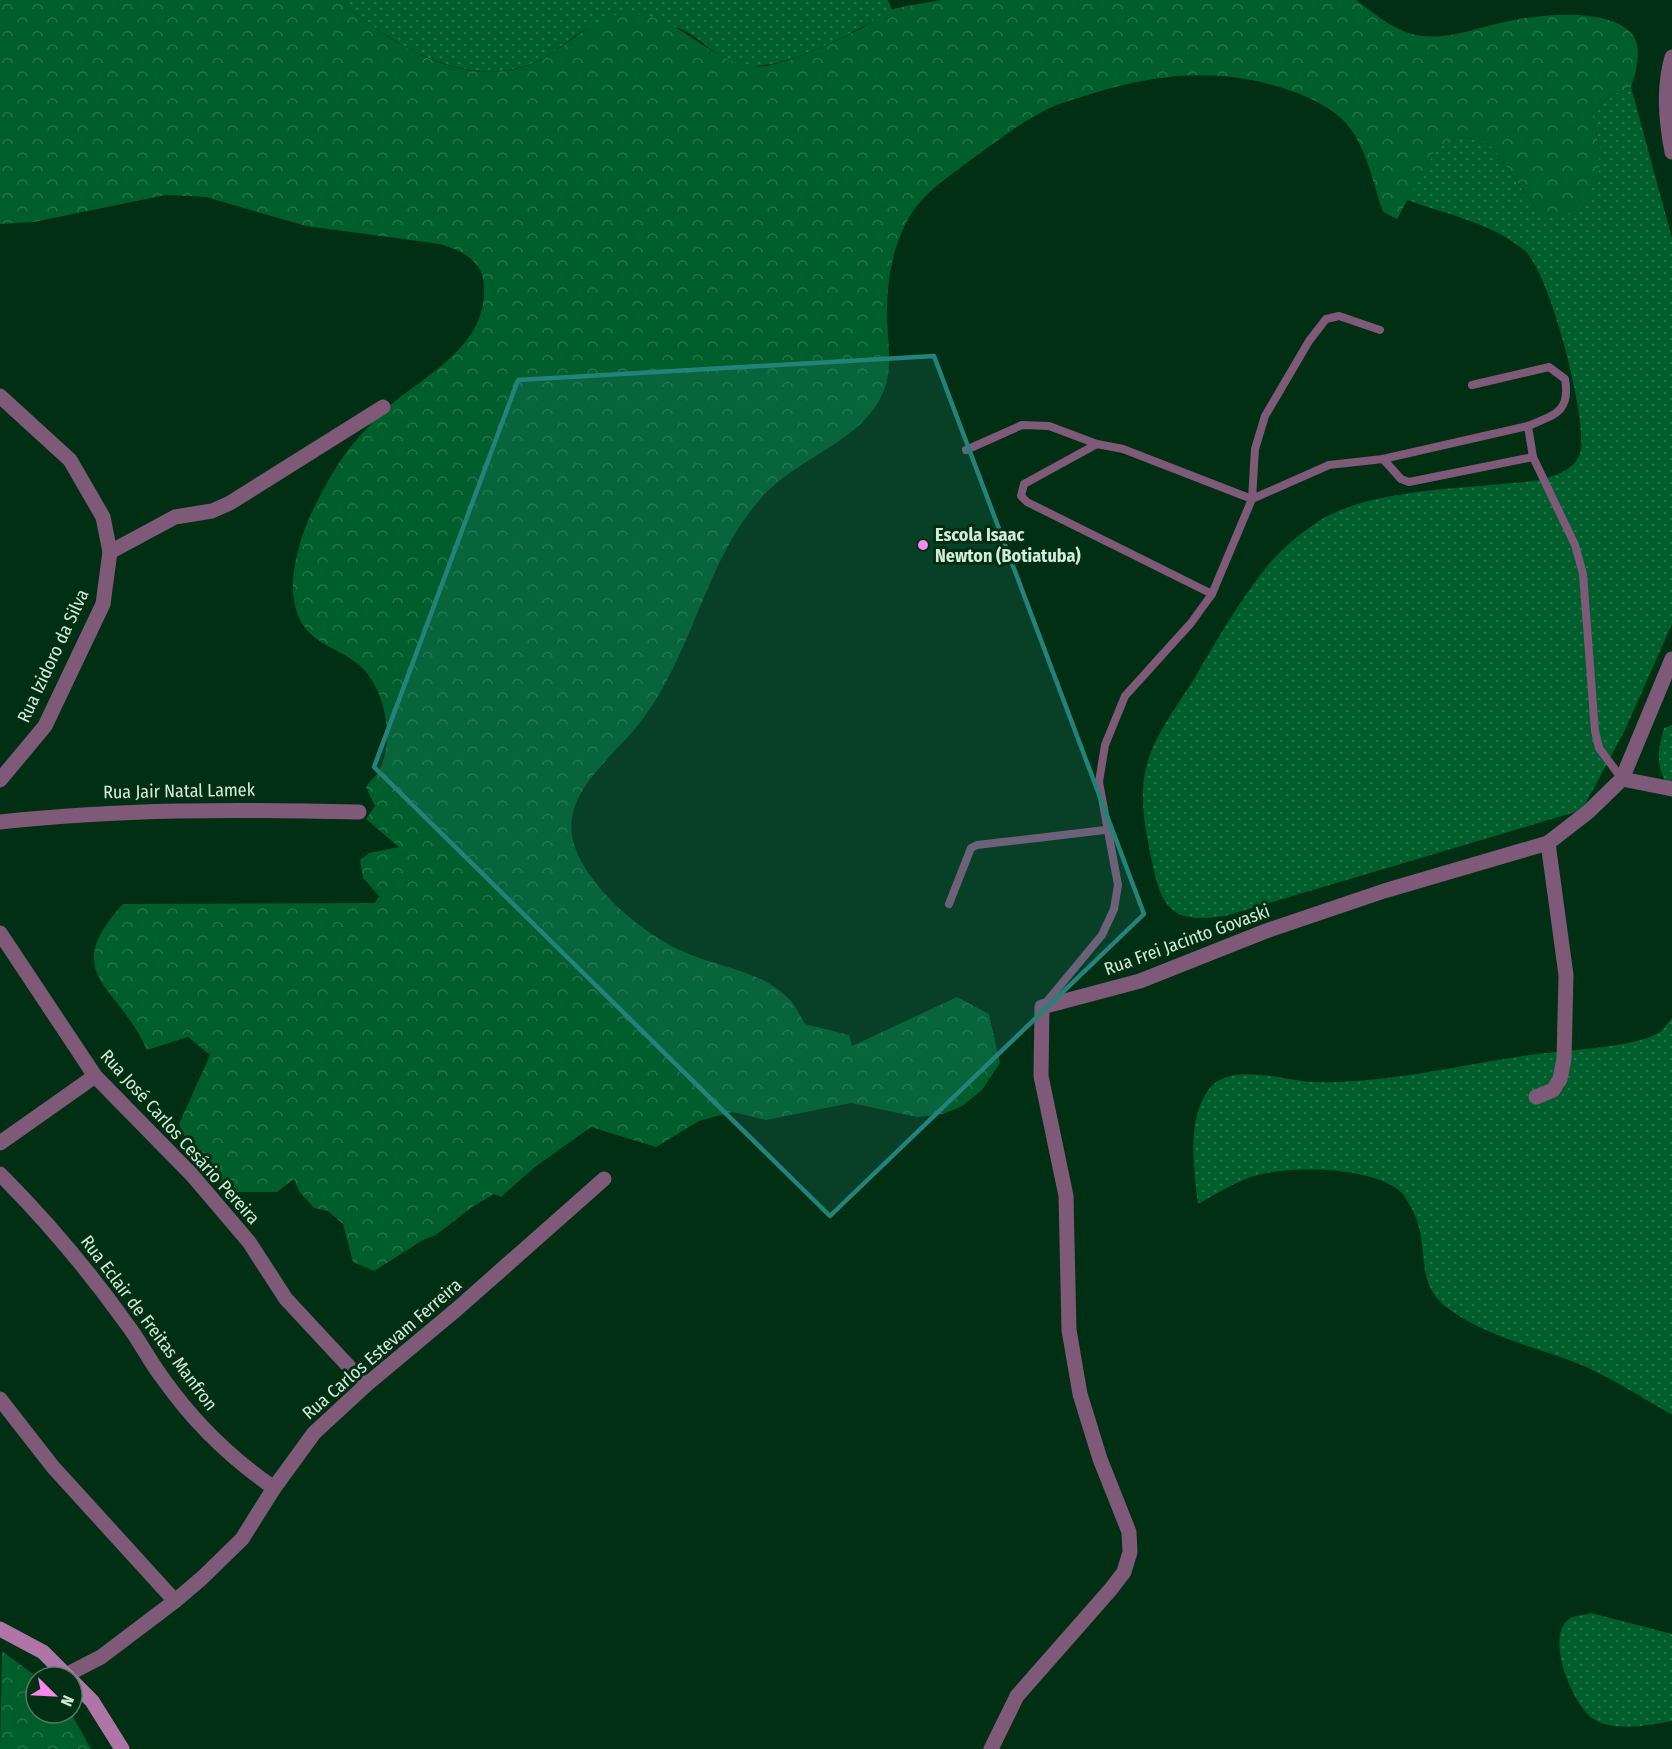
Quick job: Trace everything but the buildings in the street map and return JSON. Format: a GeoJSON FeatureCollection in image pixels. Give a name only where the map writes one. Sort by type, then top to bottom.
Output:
{"type":"FeatureCollection","features":[{"type":"Feature","properties":{"kind":"main road"},"geometry":{"type":"LineString","coordinates":[[0,1629],[43,1652],[56,1665]]}},
{"type":"Feature","properties":{"kind":"main road"},"geometry":{"type":"LineString","coordinates":[[84,1693],[92,1701],[122,1749]]}},
{"type":"Feature","properties":{"kind":"street"},"geometry":{"type":"LineString","coordinates":[[1672,57],[1667,73],[1665,116],[1672,152]]}},
{"type":"Feature","properties":{"kind":"street","name":"Rua Izidoro da Silva"},"geometry":{"type":"LineString","coordinates":[[0,396],[70,460],[103,517],[110,552],[103,604],[45,726],[0,780]]}},
{"type":"Feature","properties":{"kind":"street"},"geometry":{"type":"LineString","coordinates":[[110,552],[175,517],[212,511],[230,503],[383,407]]}},
{"type":"Feature","properties":{"kind":"street","name":"Rua Frei Jacinto Govaski"},"geometry":{"type":"LineString","coordinates":[[1042,1007],[1140,981],[1266,931],[1363,898],[1548,843],[1588,812],[1622,779],[1672,659]]}},
{"type":"Feature","properties":{"kind":"street"},"geometry":{"type":"LineString","coordinates":[[1622,779],[1672,789]]}},
{"type":"Feature","properties":{"kind":"street","name":"Rua Jair Natal Lamek"},"geometry":{"type":"LineString","coordinates":[[0,822],[82,813],[208,808],[359,812]]}},
{"type":"Feature","properties":{"kind":"street"},"geometry":{"type":"LineString","coordinates":[[1536,1097],[1553,1090],[1560,1079],[1564,1059],[1566,975],[1548,843]]}},
{"type":"Feature","properties":{"kind":"street","name":"Rua José Carlos Cesário Pereira"},"geometry":{"type":"LineString","coordinates":[[2,938],[95,1076],[192,1175],[249,1242],[286,1299],[366,1385]]}},
{"type":"Feature","properties":{"kind":"street"},"geometry":{"type":"LineString","coordinates":[[991,1749],[1017,1696],[1111,1589],[1124,1572],[1131,1552],[1129,1532],[1100,1459],[1080,1394],[1071,1341],[1066,1196],[1041,1076],[1042,1007]]}},
{"type":"Feature","properties":{"kind":"street"},"geometry":{"type":"LineString","coordinates":[[0,1143],[95,1076]]}},
{"type":"Feature","properties":{"kind":"street","name":"Rua Eclair de Freitas Manfron"},"geometry":{"type":"LineString","coordinates":[[0,1174],[68,1247],[126,1323],[164,1381],[200,1424],[247,1470],[274,1488]]}},
{"type":"Feature","properties":{"kind":"street","name":"Rua Carlos Estevam Ferreira"},"geometry":{"type":"LineString","coordinates":[[84,1668],[175,1601],[242,1539],[274,1488],[314,1434],[366,1385],[457,1310],[604,1179]]}},
{"type":"Feature","properties":{"kind":"street"},"geometry":{"type":"LineString","coordinates":[[0,1399],[53,1467],[175,1601]]}},
{"type":"Feature","properties":{"kind":"lane"},"geometry":{"type":"LineString","coordinates":[[1042,1007],[1102,935],[1114,909],[1118,885],[1106,830],[1099,782],[1105,745],[1125,696],[1191,623],[1212,594],[1252,499],[1255,449],[1265,416],[1309,341],[1326,319],[1339,316],[1380,330]]}},
{"type":"Feature","properties":{"kind":"lane"},"geometry":{"type":"LineString","coordinates":[[966,450],[1022,425],[1049,426],[1097,444],[1123,449],[1252,499],[1329,465],[1383,459],[1528,426],[1557,414],[1564,405],[1568,393],[1565,379],[1549,367],[1472,385]]}},
{"type":"Feature","properties":{"kind":"lane"},"geometry":{"type":"LineString","coordinates":[[1528,426],[1533,457],[1575,545],[1583,574],[1595,731],[1599,748],[1622,779]]}},
{"type":"Feature","properties":{"kind":"lane"},"geometry":{"type":"LineString","coordinates":[[1097,444],[1024,484],[1021,496],[1027,502],[1212,594]]}},
{"type":"Feature","properties":{"kind":"lane"},"geometry":{"type":"LineString","coordinates":[[1383,459],[1401,479],[1409,482],[1533,457]]}},
{"type":"Feature","properties":{"kind":"lane"},"geometry":{"type":"LineString","coordinates":[[949,904],[971,848],[976,845],[1106,830]]}},
{"type":"Feature","properties":{"kind":"highlighted area"},"geometry":{"type":"Polygon","coordinates":[[[934,356],[1144,914],[830,1216],[374,767],[518,380],[934,356]]]}},
{"type":"Feature","properties":{"kind":"green space"},"geometry":{"type":"Polygon","coordinates":[[[0,0],[339,0],[384,34],[409,49],[435,61],[462,69],[490,72],[517,69],[544,58],[592,25],[623,14],[644,15],[663,21],[729,60],[746,65],[765,66],[801,56],[828,45],[893,9],[942,0],[1356,0],[1396,28],[1424,36],[1445,36],[1538,16],[1591,16],[1621,25],[1632,34],[1638,53],[1631,87],[1610,96],[1592,114],[1600,150],[1599,170],[1589,196],[1576,212],[1543,219],[1494,149],[1483,140],[1461,137],[1447,141],[1433,154],[1397,219],[1383,212],[1358,142],[1345,122],[1330,109],[1282,88],[1249,80],[1205,75],[1139,82],[1053,106],[1005,135],[928,193],[908,219],[893,259],[887,301],[888,376],[880,399],[862,423],[835,444],[789,473],[763,496],[743,521],[713,577],[675,665],[660,693],[642,720],[605,761],[582,792],[574,808],[571,826],[574,844],[591,876],[603,892],[634,921],[682,951],[751,975],[776,988],[792,1003],[805,1024],[849,1035],[852,1046],[957,997],[989,1014],[1000,1063],[982,1090],[962,1106],[943,1114],[917,1117],[851,1103],[766,1120],[732,1112],[699,1121],[656,1147],[591,1127],[535,1167],[501,1197],[494,1194],[472,1207],[436,1235],[423,1240],[374,1271],[353,1262],[343,1224],[328,1211],[314,1208],[299,1191],[294,1179],[277,1192],[231,1192],[197,1167],[179,1124],[210,1055],[188,1037],[147,1050],[135,1028],[100,979],[94,964],[95,947],[104,928],[123,904],[375,903],[379,896],[363,878],[360,860],[369,853],[399,847],[366,819],[375,806],[366,787],[379,771],[387,742],[385,713],[375,686],[358,664],[311,635],[306,629],[298,616],[294,602],[294,571],[306,525],[338,464],[379,415],[439,368],[466,341],[476,325],[482,308],[483,279],[471,258],[440,244],[306,226],[206,197],[166,195],[34,222],[0,224],[0,0]]]}},
{"type":"Feature","properties":{"kind":"green space"},"geometry":{"type":"Polygon","coordinates":[[[339,0],[888,0],[892,10],[816,49],[773,64],[754,66],[729,61],[679,28],[603,24],[584,30],[544,58],[517,68],[489,71],[462,68],[409,49],[384,34],[339,0]]]}},
{"type":"Feature","properties":{"kind":"green space"},"geometry":{"type":"Polygon","coordinates":[[[1631,87],[1672,238],[1672,624],[1625,730],[1582,810],[1225,916],[1197,918],[1177,913],[1163,898],[1149,846],[1143,797],[1148,760],[1164,726],[1226,625],[1271,562],[1304,531],[1341,510],[1396,495],[1541,480],[1569,468],[1578,459],[1580,453],[1579,411],[1573,380],[1555,315],[1534,263],[1524,250],[1498,233],[1468,220],[1407,200],[1433,154],[1447,141],[1461,137],[1483,140],[1494,149],[1543,219],[1600,150],[1592,114],[1610,96],[1631,87]]]}},
{"type":"Feature","properties":{"kind":"green space"},"geometry":{"type":"Polygon","coordinates":[[[1672,725],[1672,794],[1660,769],[1659,754],[1664,728],[1672,725]]]}},
{"type":"Feature","properties":{"kind":"green space"},"geometry":{"type":"Polygon","coordinates":[[[1672,1018],[1672,1415],[1595,1371],[1481,1328],[1450,1310],[1439,1301],[1428,1281],[1421,1236],[1413,1212],[1401,1192],[1388,1183],[1370,1177],[1328,1170],[1266,1173],[1244,1180],[1198,1204],[1193,1145],[1197,1115],[1209,1089],[1218,1081],[1230,1076],[1258,1075],[1314,1082],[1395,1077],[1530,1055],[1634,1042],[1660,1032],[1672,1018]]]}},
{"type":"Feature","properties":{"kind":"green space"},"geometry":{"type":"Polygon","coordinates":[[[1591,1613],[1672,1634],[1672,1721],[1623,1727],[1603,1724],[1587,1713],[1578,1701],[1564,1671],[1559,1641],[1562,1628],[1569,1619],[1591,1613]]]}},
{"type":"Feature","properties":{"kind":"green space"},"geometry":{"type":"Polygon","coordinates":[[[2,1651],[24,1667],[24,1725],[78,1725],[91,1749],[0,1749],[2,1651]]]}},
{"type":"Feature","properties":{"kind":"place","name":"Escola Isaac Newton (Botiatuba)"},"geometry":{"type":"Point","coordinates":[923,545]}}]}
